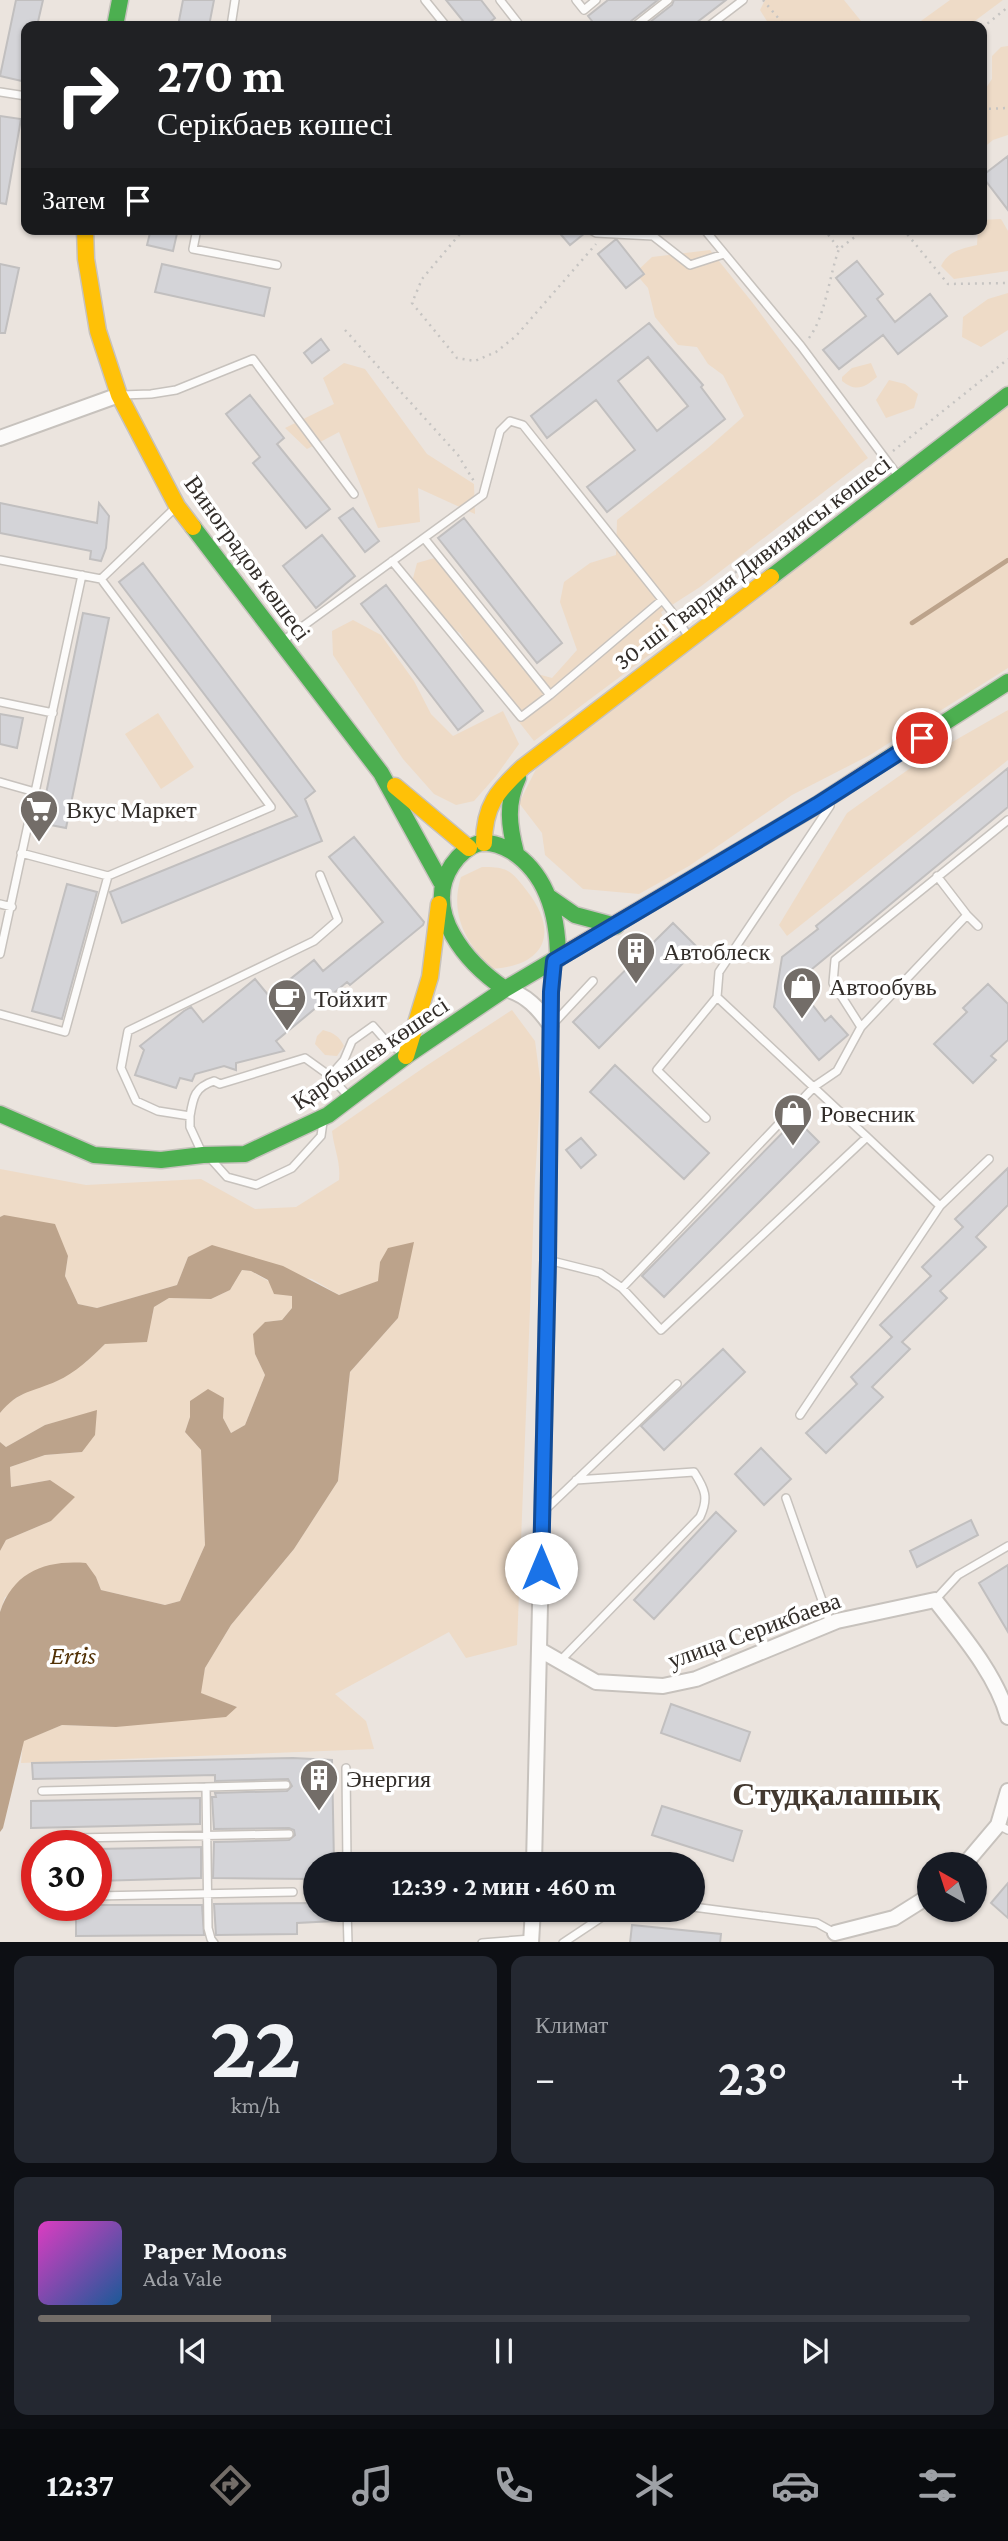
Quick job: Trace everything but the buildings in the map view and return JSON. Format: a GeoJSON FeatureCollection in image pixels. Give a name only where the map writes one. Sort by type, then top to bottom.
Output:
{"type":"FeatureCollection","features":[{"type":"Feature","properties":{"kind":"main road"},"geometry":{"type":"LineString","coordinates":[[116,21],[120,0]]}},
{"type":"Feature","properties":{"kind":"main road","name":"Виноградов көшесі"},"geometry":{"type":"LineString","coordinates":[[85,235],[86,259],[98,331],[119,395],[177,506],[381,773]]}},
{"type":"Feature","properties":{"kind":"main road","name":"30-ші Гвардия Дивизиясы көшесі"},"geometry":{"type":"LineString","coordinates":[[476,846],[488,805],[523,767],[1008,395]]}},
{"type":"Feature","properties":{"kind":"main road","name":"Қарбышев көшесі"},"geometry":{"type":"LineString","coordinates":[[0,1114],[94,1155],[160,1160],[245,1154],[324,1117],[406,1056],[505,989],[616,926],[842,789],[1008,682]]}},
{"type":"Feature","properties":{"kind":"main road"},"geometry":{"type":"LineString","coordinates":[[516,853],[507,810],[509,796],[523,767]]}},
{"type":"Feature","properties":{"kind":"main road"},"geometry":{"type":"LineString","coordinates":[[381,773],[476,846]]}},
{"type":"Feature","properties":{"kind":"main road"},"geometry":{"type":"LineString","coordinates":[[381,773],[441,881]]}},
{"type":"Feature","properties":{"kind":"main road"},"geometry":{"type":"LineString","coordinates":[[406,1056],[430,977],[441,881],[453,862],[476,846],[498,845],[516,853],[536,874],[549,897],[558,935],[556,960]]}},
{"type":"Feature","properties":{"kind":"main road"},"geometry":{"type":"LineString","coordinates":[[549,897],[575,915],[616,926]]}},
{"type":"Feature","properties":{"kind":"main road"},"geometry":{"type":"LineString","coordinates":[[440,899],[451,930],[463,951],[480,971],[505,989]]}},
{"type":"Feature","properties":{"kind":"street"},"geometry":{"type":"LineString","coordinates":[[0,439],[119,395]]}},
{"type":"Feature","properties":{"kind":"street"},"geometry":{"type":"LineString","coordinates":[[534,1852],[551,1026],[556,960]]}},
{"type":"Feature","properties":{"kind":"street"},"geometry":{"type":"LineString","coordinates":[[505,989],[534,1005],[551,1026]]}},
{"type":"Feature","properties":{"kind":"street"},"geometry":{"type":"LineString","coordinates":[[935,1600],[1005,1698],[1008,1717]]}},
{"type":"Feature","properties":{"kind":"street","name":"улица Серикбаева"},"geometry":{"type":"LineString","coordinates":[[540,1650],[596,1682],[663,1686],[696,1679],[831,1624],[935,1600]]}},
{"type":"Feature","properties":{"kind":"street"},"geometry":{"type":"LineString","coordinates":[[977,1852],[1003,1827],[1008,1791]]}},
{"type":"Feature","properties":{"kind":"street"},"geometry":{"type":"LineString","coordinates":[[835,1933],[894,1918],[917,1904]]}},
{"type":"Feature","properties":{"kind":"lane"},"geometry":{"type":"LineString","coordinates":[[232,21],[235,0]]}},
{"type":"Feature","properties":{"kind":"lane"},"geometry":{"type":"LineString","coordinates":[[425,0],[442,21]]}},
{"type":"Feature","properties":{"kind":"lane"},"geometry":{"type":"LineString","coordinates":[[500,0],[516,21]]}},
{"type":"Feature","properties":{"kind":"lane"},"geometry":{"type":"LineString","coordinates":[[576,0],[584,10],[596,0]]}},
{"type":"Feature","properties":{"kind":"lane"},"geometry":{"type":"LineString","coordinates":[[641,21],[668,0]]}},
{"type":"Feature","properties":{"kind":"lane"},"geometry":{"type":"LineString","coordinates":[[716,21],[743,0]]}},
{"type":"Feature","properties":{"kind":"lane"},"geometry":{"type":"LineString","coordinates":[[0,92],[21,95]]}},
{"type":"Feature","properties":{"kind":"lane"},"geometry":{"type":"LineString","coordinates":[[196,235],[193,249],[277,265]]}},
{"type":"Feature","properties":{"kind":"lane"},"geometry":{"type":"LineString","coordinates":[[637,235],[653,236],[690,265],[724,254]]}},
{"type":"Feature","properties":{"kind":"lane"},"geometry":{"type":"LineString","coordinates":[[709,235],[801,346],[899,478]]}},
{"type":"Feature","properties":{"kind":"lane"},"geometry":{"type":"LineString","coordinates":[[119,395],[176,390],[253,359],[354,494]]}},
{"type":"Feature","properties":{"kind":"lane"},"geometry":{"type":"LineString","coordinates":[[280,642],[482,495],[500,430],[510,421],[523,425],[676,617],[690,639]]}},
{"type":"Feature","properties":{"kind":"lane"},"geometry":{"type":"LineString","coordinates":[[101,579],[177,506]]}},
{"type":"Feature","properties":{"kind":"lane"},"geometry":{"type":"LineString","coordinates":[[424,538],[550,695]]}},
{"type":"Feature","properties":{"kind":"lane"},"geometry":{"type":"LineString","coordinates":[[0,560],[101,579],[271,807],[108,876],[21,853]]}},
{"type":"Feature","properties":{"kind":"lane"},"geometry":{"type":"LineString","coordinates":[[392,561],[521,717],[662,600]]}},
{"type":"Feature","properties":{"kind":"lane"},"geometry":{"type":"LineString","coordinates":[[0,954],[82,575]]}},
{"type":"Feature","properties":{"kind":"lane"},"geometry":{"type":"LineString","coordinates":[[0,702],[52,713]]}},
{"type":"Feature","properties":{"kind":"lane"},"geometry":{"type":"LineString","coordinates":[[0,782],[35,792]]}},
{"type":"Feature","properties":{"kind":"lane"},"geometry":{"type":"LineString","coordinates":[[706,1118],[657,1070],[717,997],[719,972],[842,789]]}},
{"type":"Feature","properties":{"kind":"lane"},"geometry":{"type":"LineString","coordinates":[[861,1027],[834,983],[835,960],[1008,820]]}},
{"type":"Feature","properties":{"kind":"lane"},"geometry":{"type":"LineString","coordinates":[[0,1014],[65,1032],[108,876]]}},
{"type":"Feature","properties":{"kind":"lane"},"geometry":{"type":"LineString","coordinates":[[190,1116],[158,1111],[136,1101],[121,1068],[128,1031],[314,941],[338,920],[320,876]]}},
{"type":"Feature","properties":{"kind":"lane"},"geometry":{"type":"LineString","coordinates":[[937,876],[978,926]]}},
{"type":"Feature","properties":{"kind":"lane"},"geometry":{"type":"LineString","coordinates":[[0,904],[12,907]]}},
{"type":"Feature","properties":{"kind":"lane"},"geometry":{"type":"LineString","coordinates":[[622,1288],[815,1086],[837,1070],[861,1027],[967,915]]}},
{"type":"Feature","properties":{"kind":"lane"},"geometry":{"type":"LineString","coordinates":[[551,1026],[593,981]]}},
{"type":"Feature","properties":{"kind":"lane"},"geometry":{"type":"LineString","coordinates":[[717,997],[940,1206]]}},
{"type":"Feature","properties":{"kind":"lane"},"geometry":{"type":"LineString","coordinates":[[330,1076],[344,1060],[352,1041],[373,1026],[386,1041],[406,1056]]}},
{"type":"Feature","properties":{"kind":"lane"},"geometry":{"type":"LineString","coordinates":[[324,1117],[321,1136],[292,1167],[256,1185],[227,1177],[205,1155],[190,1127],[193,1094],[202,1085],[214,1081],[220,1084],[305,1058],[330,1076],[350,1099]]}},
{"type":"Feature","properties":{"kind":"lane"},"geometry":{"type":"LineString","coordinates":[[548,1260],[600,1273],[622,1288],[662,1330],[867,1137]]}},
{"type":"Feature","properties":{"kind":"lane"},"geometry":{"type":"LineString","coordinates":[[800,1415],[940,1206],[989,1159]]}},
{"type":"Feature","properties":{"kind":"lane"},"geometry":{"type":"LineString","coordinates":[[541,1514],[677,1384]]}},
{"type":"Feature","properties":{"kind":"lane"},"geometry":{"type":"LineString","coordinates":[[560,1661],[700,1517],[705,1507],[705,1487],[694,1472],[576,1480]]}},
{"type":"Feature","properties":{"kind":"lane"},"geometry":{"type":"LineString","coordinates":[[786,1498],[831,1624]]}},
{"type":"Feature","properties":{"kind":"lane"},"geometry":{"type":"LineString","coordinates":[[935,1600],[958,1576],[1008,1546]]}},
{"type":"Feature","properties":{"kind":"lane"},"geometry":{"type":"LineString","coordinates":[[346,1768],[347,1852]]}},
{"type":"Feature","properties":{"kind":"lane"},"geometry":{"type":"LineString","coordinates":[[42,1791],[286,1785]]}},
{"type":"Feature","properties":{"kind":"lane"},"geometry":{"type":"LineString","coordinates":[[206,1787],[208,1928],[214,1942]]}},
{"type":"Feature","properties":{"kind":"lane"},"geometry":{"type":"LineString","coordinates":[[112,1837],[289,1834]]}},
{"type":"Feature","properties":{"kind":"lane"},"geometry":{"type":"LineString","coordinates":[[112,1896],[293,1892]]}},
{"type":"Feature","properties":{"kind":"lane"},"geometry":{"type":"LineString","coordinates":[[705,1909],[817,1923],[835,1933]]}},
{"type":"Feature","properties":{"kind":"lane"},"geometry":{"type":"LineString","coordinates":[[347,1922],[348,1942]]}},
{"type":"Feature","properties":{"kind":"lane"},"geometry":{"type":"LineString","coordinates":[[563,1942],[594,1922]]}},
{"type":"Feature","properties":{"kind":"lane"},"geometry":{"type":"LineString","coordinates":[[482,1942],[532,1929]]}},
{"type":"Feature","properties":{"kind":"path"},"geometry":{"type":"LineString","coordinates":[[763,0],[781,21]]}},
{"type":"Feature","properties":{"kind":"path"},"geometry":{"type":"LineString","coordinates":[[987,24],[1008,7]]}},
{"type":"Feature","properties":{"kind":"path"},"geometry":{"type":"LineString","coordinates":[[987,109],[1008,108]]}},
{"type":"Feature","properties":{"kind":"path"},"geometry":{"type":"LineString","coordinates":[[459,235],[422,279],[412,303],[457,358],[475,360],[496,352],[516,335],[604,235]]}},
{"type":"Feature","properties":{"kind":"path"},"geometry":{"type":"LineString","coordinates":[[828,235],[839,249]]}},
{"type":"Feature","properties":{"kind":"path"},"geometry":{"type":"LineString","coordinates":[[801,346],[818,326],[830,273],[839,249],[857,235]]}},
{"type":"Feature","properties":{"kind":"path"},"geometry":{"type":"LineString","coordinates":[[908,235],[948,284],[1008,283]]}},
{"type":"Feature","properties":{"kind":"path"},"geometry":{"type":"LineString","coordinates":[[345,330],[458,455],[482,495]]}},
{"type":"Feature","properties":{"kind":"path"},"geometry":{"type":"LineString","coordinates":[[676,617],[1008,359]]}},
{"type":"Feature","properties":{"kind":"shaded area"},"geometry":{"type":"Polygon","coordinates":[[[765,0],[844,0],[861,21],[767,21],[760,10],[765,0]]]}},
{"type":"Feature","properties":{"kind":"shaded area"},"geometry":{"type":"Polygon","coordinates":[[[950,0],[1003,0],[975,21],[921,21],[950,0]]]}},
{"type":"Feature","properties":{"kind":"shaded area"},"geometry":{"type":"Polygon","coordinates":[[[1008,46],[1008,135],[987,145],[987,86],[992,79],[992,56],[1001,47],[1008,46]]]}},
{"type":"Feature","properties":{"kind":"shaded area"},"geometry":{"type":"Polygon","coordinates":[[[1001,219],[1008,231],[1008,271],[954,279],[941,266],[951,254],[977,245],[978,235],[987,235],[987,220],[1001,219]]]}},
{"type":"Feature","properties":{"kind":"shaded area"},"geometry":{"type":"Polygon","coordinates":[[[710,250],[868,458],[700,587],[661,612],[672,638],[534,741],[497,694],[460,633],[429,614],[412,582],[417,563],[438,557],[483,606],[523,670],[552,678],[577,650],[560,602],[564,582],[590,563],[616,555],[617,520],[744,416],[723,375],[708,364],[697,347],[678,345],[655,317],[648,288],[635,273],[652,257],[710,250]]]}},
{"type":"Feature","properties":{"kind":"shaded area"},"geometry":{"type":"Polygon","coordinates":[[[1008,293],[1008,330],[981,347],[962,337],[963,317],[988,299],[1008,293]]]}},
{"type":"Feature","properties":{"kind":"shaded area"},"geometry":{"type":"Polygon","coordinates":[[[344,363],[365,369],[427,454],[474,484],[475,514],[418,488],[420,522],[378,528],[339,432],[307,449],[285,428],[334,404],[323,378],[344,363]]]}},
{"type":"Feature","properties":{"kind":"shaded area"},"geometry":{"type":"Polygon","coordinates":[[[871,363],[877,377],[868,384],[852,387],[842,381],[842,377],[852,368],[871,363]]]}},
{"type":"Feature","properties":{"kind":"shaded area"},"geometry":{"type":"Polygon","coordinates":[[[889,380],[905,384],[918,394],[914,408],[886,418],[876,400],[889,380]]]}},
{"type":"Feature","properties":{"kind":"shaded area"},"geometry":{"type":"Polygon","coordinates":[[[1008,406],[1008,668],[870,755],[792,795],[689,866],[639,894],[583,889],[545,855],[542,833],[519,803],[536,769],[1008,406]]]}},
{"type":"Feature","properties":{"kind":"shaded area"},"geometry":{"type":"Polygon","coordinates":[[[353,620],[381,635],[414,681],[431,714],[453,736],[503,711],[519,744],[474,801],[456,805],[434,794],[403,759],[333,655],[332,631],[353,620]]]}},
{"type":"Feature","properties":{"kind":"shaded area"},"geometry":{"type":"Polygon","coordinates":[[[1008,710],[1008,760],[787,936],[779,925],[847,813],[926,757],[1008,710]]]}},
{"type":"Feature","properties":{"kind":"shaded area"},"geometry":{"type":"Polygon","coordinates":[[[158,713],[194,767],[161,789],[125,734],[158,713]]]}},
{"type":"Feature","properties":{"kind":"shaded area"},"geometry":{"type":"Polygon","coordinates":[[[482,867],[510,872],[522,884],[543,920],[542,945],[535,954],[509,967],[491,969],[474,949],[462,928],[457,904],[461,877],[482,867]]]}},
{"type":"Feature","properties":{"kind":"shaded area"},"geometry":{"type":"Polygon","coordinates":[[[512,1010],[535,1041],[541,1086],[517,1645],[466,1658],[449,1632],[335,1694],[366,1721],[374,1749],[21,1763],[23,1741],[62,1725],[116,1727],[237,1707],[200,1693],[205,1668],[231,1625],[294,1549],[338,1481],[350,1372],[398,1318],[380,1262],[379,1281],[339,1295],[312,1279],[188,1257],[177,1285],[97,1308],[78,1304],[65,1276],[68,1256],[4,1215],[0,1217],[0,1169],[86,1185],[201,1179],[255,1209],[296,1207],[339,1180],[332,1131],[512,1010]]]}},
{"type":"Feature","properties":{"kind":"shaded area"},"geometry":{"type":"Polygon","coordinates":[[[323,1030],[336,1035],[344,1046],[337,1056],[325,1055],[315,1044],[317,1036],[323,1030]]]}},
{"type":"Feature","properties":{"kind":"shaded area"},"geometry":{"type":"Polygon","coordinates":[[[242,1270],[251,1271],[292,1295],[292,1308],[282,1320],[265,1322],[255,1354],[265,1375],[245,1425],[231,1433],[223,1418],[224,1398],[190,1401],[190,1417],[185,1432],[201,1450],[205,1545],[180,1601],[165,1605],[101,1590],[96,1577],[5,1597],[0,1612],[0,1551],[6,1540],[51,1521],[50,1480],[11,1487],[10,1467],[45,1455],[82,1452],[97,1411],[45,1425],[6,1447],[0,1442],[0,1413],[8,1403],[33,1388],[57,1381],[86,1362],[105,1344],[152,1317],[154,1307],[169,1298],[211,1299],[230,1290],[242,1270]]]}},
{"type":"Feature","properties":{"kind":"water","name":"Ertis"},"geometry":{"type":"Polygon","coordinates":[[[4,1215],[55,1224],[68,1256],[65,1276],[78,1304],[97,1308],[177,1285],[188,1257],[212,1245],[283,1266],[339,1295],[378,1281],[380,1262],[388,1248],[414,1242],[398,1318],[350,1372],[338,1481],[294,1549],[231,1625],[205,1668],[201,1693],[237,1707],[226,1717],[116,1727],[62,1725],[24,1741],[0,1832],[0,1612],[6,1598],[23,1578],[33,1571],[58,1564],[86,1563],[101,1590],[165,1605],[180,1601],[205,1545],[201,1450],[185,1432],[190,1417],[190,1401],[208,1389],[224,1398],[223,1418],[231,1433],[245,1425],[265,1375],[255,1354],[253,1334],[265,1322],[282,1320],[292,1308],[292,1296],[274,1294],[268,1280],[251,1271],[242,1270],[230,1290],[211,1299],[169,1298],[154,1307],[147,1342],[105,1344],[70,1374],[20,1396],[0,1413],[0,1217],[4,1215]]]}},
{"type":"Feature","properties":{"kind":"water"},"geometry":{"type":"Polygon","coordinates":[[[97,1410],[95,1435],[82,1452],[45,1455],[10,1467],[11,1487],[50,1480],[75,1497],[51,1521],[6,1540],[0,1551],[0,1442],[6,1447],[45,1425],[97,1410]]]}},
{"type":"Feature","properties":{"kind":"waterway"},"geometry":{"type":"LineString","coordinates":[[912,623],[1008,560]]}},
{"type":"Feature","properties":{"kind":"traffic: fast"},"geometry":{"type":"LineString","coordinates":[[116,21],[120,0]]}},
{"type":"Feature","properties":{"kind":"traffic: fast"},"geometry":{"type":"LineString","coordinates":[[771,577],[1008,395]]}},
{"type":"Feature","properties":{"kind":"traffic: fast"},"geometry":{"type":"LineString","coordinates":[[193,527],[381,773],[441,882]]}},
{"type":"Feature","properties":{"kind":"traffic: fast"},"geometry":{"type":"LineString","coordinates":[[872,769],[1008,682]]}},
{"type":"Feature","properties":{"kind":"traffic: fast"},"geometry":{"type":"LineString","coordinates":[[516,853],[510,815],[518,778]]}},
{"type":"Feature","properties":{"kind":"traffic: fast"},"geometry":{"type":"LineString","coordinates":[[505,989],[477,966],[464,951],[445,918],[442,901],[444,883],[454,862],[472,846],[485,843],[504,848],[524,861],[534,872],[543,885],[553,913],[558,959]]}},
{"type":"Feature","properties":{"kind":"traffic: fast"},"geometry":{"type":"LineString","coordinates":[[549,897],[575,915],[616,926]]}},
{"type":"Feature","properties":{"kind":"traffic: fast"},"geometry":{"type":"LineString","coordinates":[[0,1114],[94,1155],[161,1160],[245,1154],[328,1115],[406,1056],[505,989],[561,956]]}},
{"type":"Feature","properties":{"kind":"traffic: slow"},"geometry":{"type":"LineString","coordinates":[[85,235],[86,259],[98,331],[119,395],[177,506],[193,527]]}},
{"type":"Feature","properties":{"kind":"traffic: slow"},"geometry":{"type":"LineString","coordinates":[[484,843],[489,809],[499,792],[523,767],[771,577]]}},
{"type":"Feature","properties":{"kind":"traffic: slow"},"geometry":{"type":"LineString","coordinates":[[395,786],[469,848]]}},
{"type":"Feature","properties":{"kind":"traffic: slow"},"geometry":{"type":"LineString","coordinates":[[406,1056],[430,977],[439,904]]}},
{"type":"Feature","properties":{"kind":"traffic: jam"},"geometry":{"type":"LineString","coordinates":[[561,956],[817,805],[872,769]]}},
{"type":"Feature","properties":{"kind":"place","name":"Вкус Маркет"},"geometry":{"type":"Point","coordinates":[39,843]}},
{"type":"Feature","properties":{"kind":"place","name":"Автоблеск"},"geometry":{"type":"Point","coordinates":[636,985]}},
{"type":"Feature","properties":{"kind":"place","name":"Автообувь"},"geometry":{"type":"Point","coordinates":[802,1020]}},
{"type":"Feature","properties":{"kind":"place","name":"Тойхит"},"geometry":{"type":"Point","coordinates":[287,1032]}},
{"type":"Feature","properties":{"kind":"place","name":"Ровесник"},"geometry":{"type":"Point","coordinates":[793,1147]}},
{"type":"Feature","properties":{"kind":"place","name":"Энергия"},"geometry":{"type":"Point","coordinates":[319,1812]}},
{"type":"Feature","properties":{"kind":"district","name":"Студқалашық"},"geometry":{"type":"Point","coordinates":[836,1794]}},
{"type":"Feature","properties":{"kind":"route"},"geometry":{"type":"LineString","coordinates":[[541,1568],[551,992],[554,961],[817,805],[922,738]]}}]}
